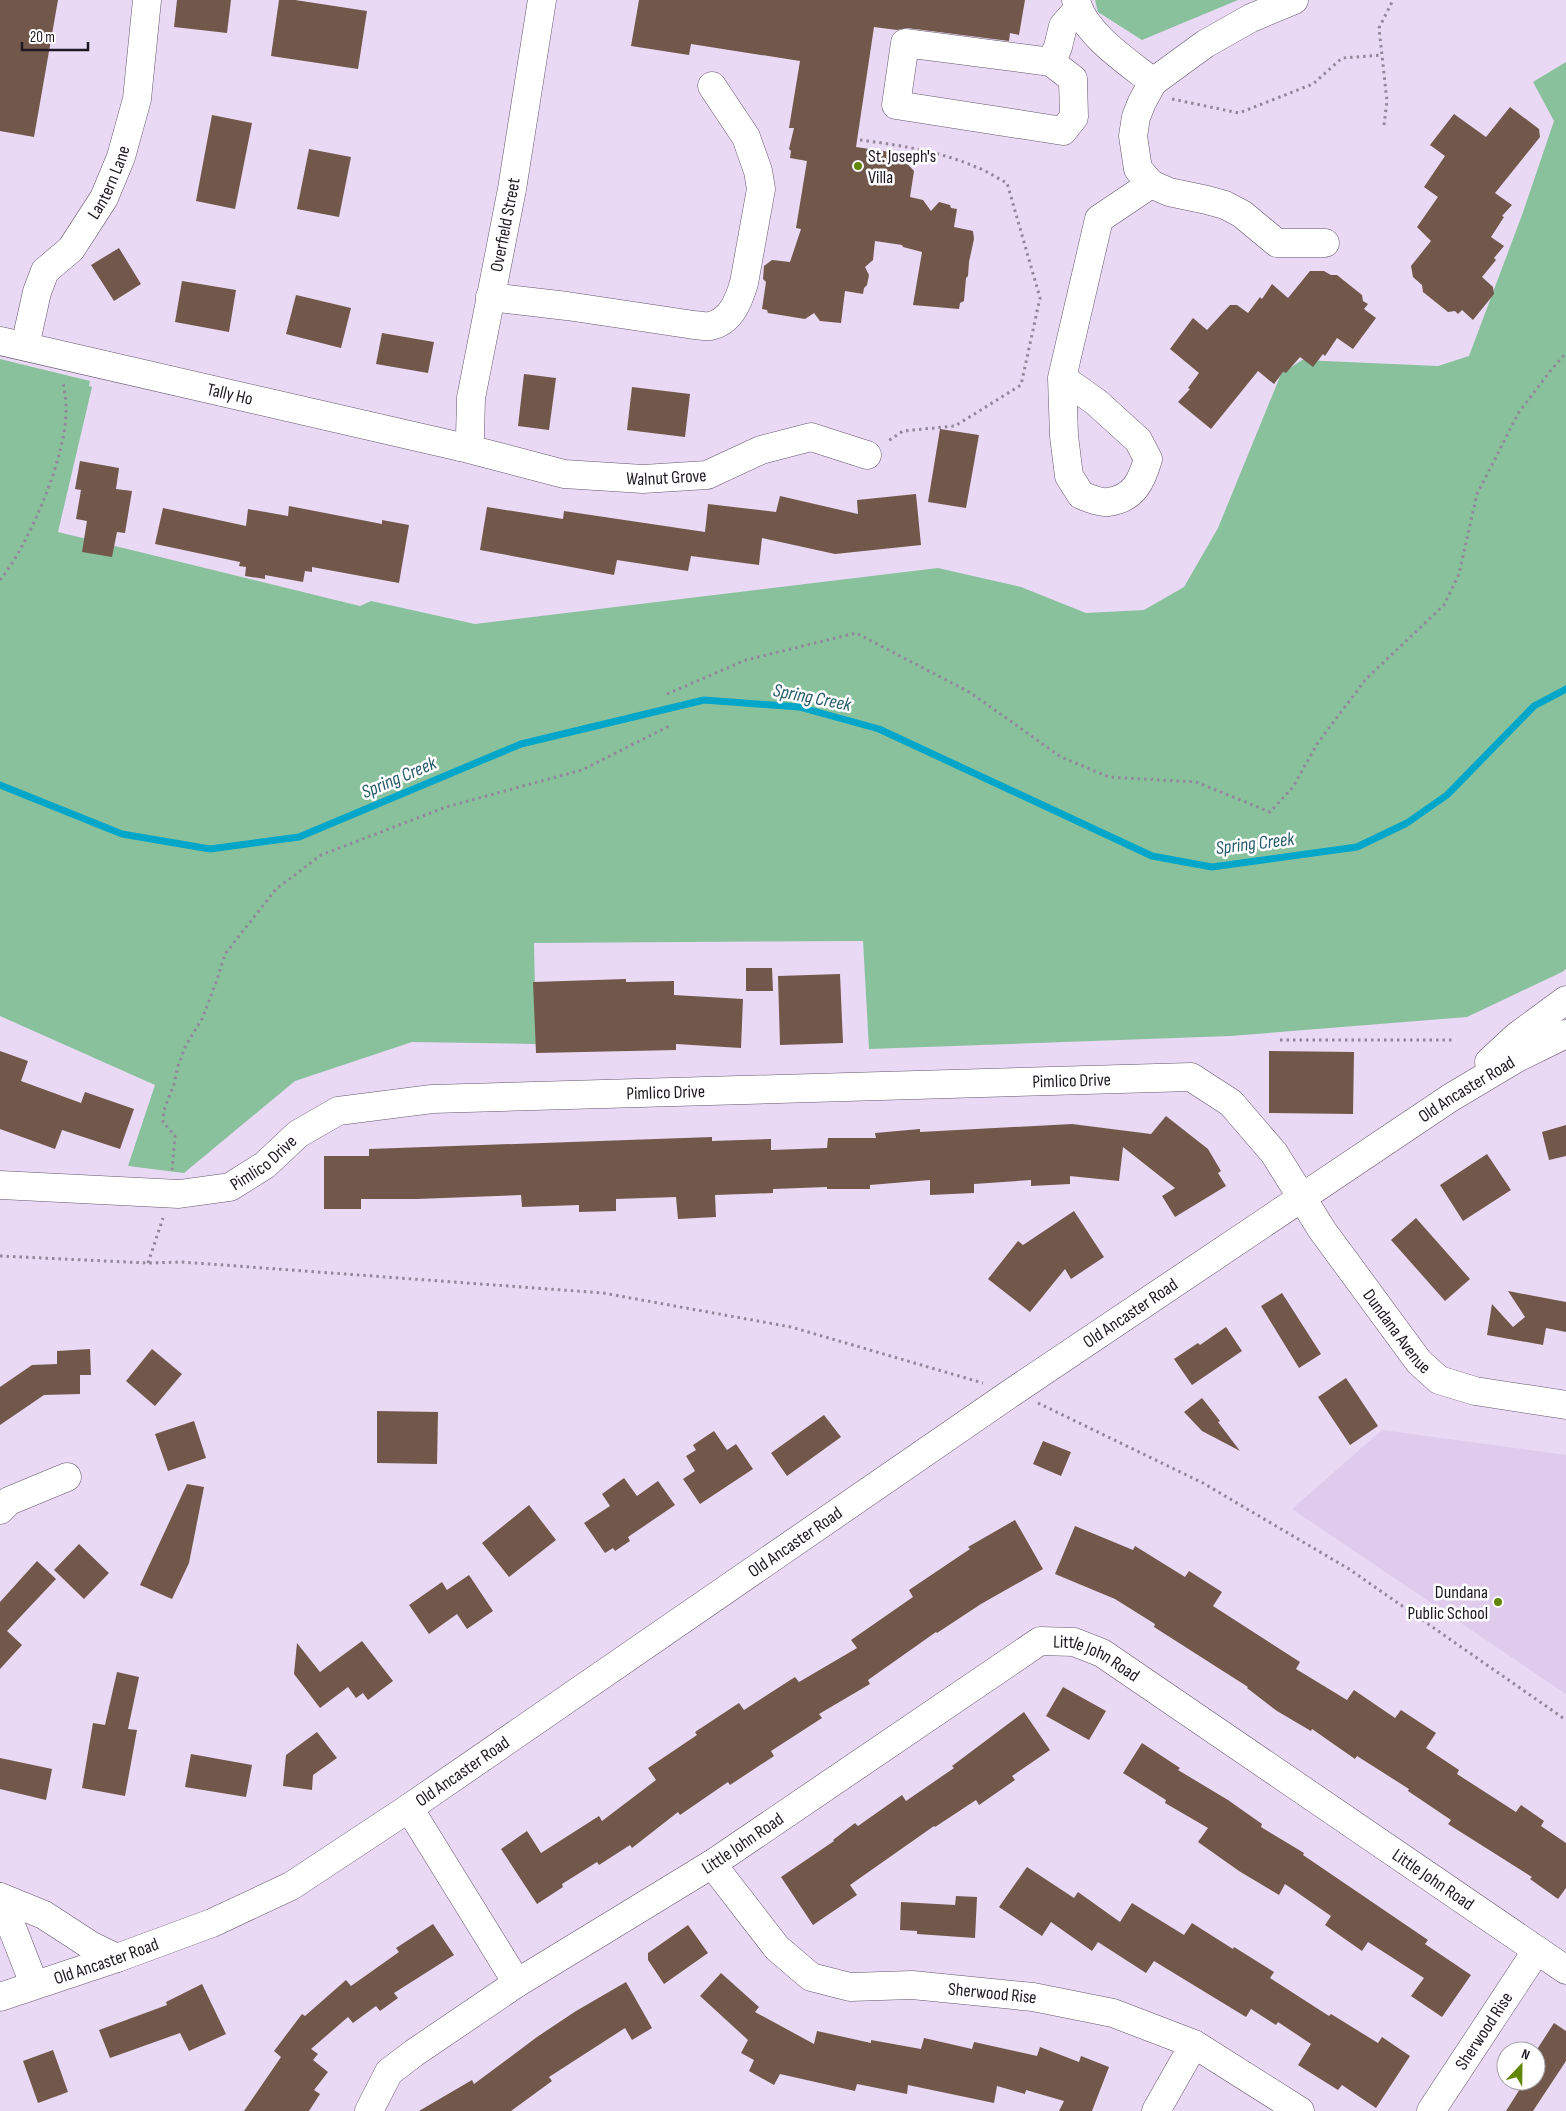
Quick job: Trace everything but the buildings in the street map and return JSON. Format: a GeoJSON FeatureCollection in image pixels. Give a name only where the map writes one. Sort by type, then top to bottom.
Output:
{"type":"FeatureCollection","features":[{"type":"Feature","properties":{"kind":"street","name":"Lantern Lane"},"geometry":{"type":"LineString","coordinates":[[12,343],[45,271],[71,249],[104,198],[121,157],[137,99],[147,0]]}},
{"type":"Feature","properties":{"kind":"street","name":"Overfield Street"},"geometry":{"type":"LineString","coordinates":[[461,447],[470,436],[471,398],[512,189],[542,0]]}},
{"type":"Feature","properties":{"kind":"street"},"geometry":{"type":"LineString","coordinates":[[1294,0],[1251,18],[1205,44],[1150,88],[1136,117],[1133,136],[1138,170],[1151,184],[1169,192],[1225,205],[1242,214],[1277,243],[1325,243]]}},
{"type":"Feature","properties":{"kind":"street"},"geometry":{"type":"LineString","coordinates":[[1054,54],[1063,26],[1080,10],[1095,34],[1150,88]]}},
{"type":"Feature","properties":{"kind":"street"},"geometry":{"type":"LineString","coordinates":[[905,43],[1054,54],[1073,79],[1074,117],[1063,131],[896,105],[905,43]]}},
{"type":"Feature","properties":{"kind":"street"},"geometry":{"type":"LineString","coordinates":[[490,297],[694,325],[710,326],[729,315],[741,295],[761,189],[758,171],[746,137],[712,86]]}},
{"type":"Feature","properties":{"kind":"street"},"geometry":{"type":"LineString","coordinates":[[1062,378],[1099,218],[1151,184]]}},
{"type":"Feature","properties":{"kind":"street","name":"Tally Ho"},"geometry":{"type":"LineString","coordinates":[[12,343],[461,447]]}},
{"type":"Feature","properties":{"kind":"street","name":"Walnut Grove"},"geometry":{"type":"LineString","coordinates":[[461,447],[564,474],[643,479],[707,475],[761,450],[811,437],[867,455]]}},
{"type":"Feature","properties":{"kind":"street"},"geometry":{"type":"LineString","coordinates":[[1450,1098],[1518,1036],[1566,1000]]}},
{"type":"Feature","properties":{"kind":"street","name":"Old Ancaster Road"},"geometry":{"type":"LineString","coordinates":[[0,1997],[34,1984],[117,1958],[212,1923],[291,1886],[409,1808],[1014,1391],[1450,1098],[1517,1058],[1566,1034]]}},
{"type":"Feature","properties":{"kind":"street","name":"Pimlico Drive"},"geometry":{"type":"LineString","coordinates":[[0,1185],[179,1194],[230,1187],[265,1165],[298,1134],[338,1111],[432,1099],[1191,1077],[1231,1103],[1274,1153],[1301,1198]]}},
{"type":"Feature","properties":{"kind":"street","name":"Dundana Avenue"},"geometry":{"type":"LineString","coordinates":[[1301,1198],[1322,1230],[1419,1362],[1439,1380],[1475,1391],[1566,1404]]}},
{"type":"Feature","properties":{"kind":"street"},"geometry":{"type":"LineString","coordinates":[[0,1510],[9,1501],[67,1477]]}},
{"type":"Feature","properties":{"kind":"street","name":"Little John Road"},"geometry":{"type":"LineString","coordinates":[[369,2111],[389,2072],[517,1983],[712,1864],[1040,1641],[1074,1642],[1102,1653],[1566,1970]]}},
{"type":"Feature","properties":{"kind":"street"},"geometry":{"type":"LineString","coordinates":[[409,1808],[517,1983]]}},
{"type":"Feature","properties":{"kind":"street","name":"Sherwood Rise"},"geometry":{"type":"LineString","coordinates":[[712,1864],[778,1948],[811,1977],[850,1987],[912,1985],[1033,1997],[1113,2013],[1194,2044],[1300,2111]]}},
{"type":"Feature","properties":{"kind":"street"},"geometry":{"type":"LineString","coordinates":[[0,1897],[44,1915],[90,1945],[117,1958]]}},
{"type":"Feature","properties":{"kind":"street"},"geometry":{"type":"LineString","coordinates":[[0,1897],[34,1984]]}},
{"type":"Feature","properties":{"kind":"street","name":"Sherwood Rise"},"geometry":{"type":"LineString","coordinates":[[1431,2111],[1537,1950]]}},
{"type":"Feature","properties":{"kind":"street"},"geometry":{"type":"LineString","coordinates":[[1156,2111],[1194,2044]]}},
{"type":"Feature","properties":{"kind":"path"},"geometry":{"type":"LineString","coordinates":[[1384,125],[1387,101],[1379,28],[1393,0]]}},
{"type":"Feature","properties":{"kind":"path"},"geometry":{"type":"LineString","coordinates":[[1150,88],[1239,113],[1313,84],[1342,58],[1382,55]]}},
{"type":"Feature","properties":{"kind":"path"},"geometry":{"type":"LineString","coordinates":[[860,140],[905,146],[942,155],[976,167],[1007,183],[1040,298],[1021,385],[955,426],[903,431],[867,455]]}},
{"type":"Feature","properties":{"kind":"path"},"geometry":{"type":"LineString","coordinates":[[0,580],[14,563],[39,513],[61,450],[67,408],[62,373],[53,352]]}},
{"type":"Feature","properties":{"kind":"path"},"geometry":{"type":"LineString","coordinates":[[667,694],[746,660],[856,633],[971,693],[1060,757],[1109,777],[1196,782],[1270,812],[1293,787],[1317,744],[1366,680],[1444,605],[1459,574],[1477,494],[1520,412],[1550,370],[1566,353]]}},
{"type":"Feature","properties":{"kind":"path"},"geometry":{"type":"LineString","coordinates":[[148,1263],[158,1238],[172,1175],[175,1136],[163,1122],[164,1110],[174,1084],[178,1066],[186,1046],[202,1019],[218,980],[225,954],[276,888],[321,855],[446,807],[582,770],[671,725]]}},
{"type":"Feature","properties":{"kind":"path"},"geometry":{"type":"LineString","coordinates":[[1280,1040],[1453,1040]]}},
{"type":"Feature","properties":{"kind":"path"},"geometry":{"type":"LineString","coordinates":[[0,1256],[148,1263],[192,1263],[603,1293],[791,1327],[1014,1391],[1203,1483],[1332,1559],[1566,1720]]}},
{"type":"Feature","properties":{"kind":"shaded area","name":"Dundana Public School"},"geometry":{"type":"Polygon","coordinates":[[[1382,1430],[1566,1455],[1566,1694],[1292,1509],[1382,1430]]]}},
{"type":"Feature","properties":{"kind":"green space"},"geometry":{"type":"Polygon","coordinates":[[[1095,0],[1238,0],[1142,40],[1098,12],[1095,0]]]}},
{"type":"Feature","properties":{"kind":"green space"},"geometry":{"type":"Polygon","coordinates":[[[1566,62],[1566,969],[1562,972],[1467,1017],[1230,1036],[869,1049],[863,941],[534,943],[536,1044],[412,1042],[295,1081],[184,1173],[128,1166],[155,1085],[0,1016],[0,359],[90,381],[89,386],[92,387],[58,532],[360,606],[371,601],[475,624],[938,568],[1021,587],[1086,613],[1144,610],[1184,587],[1218,528],[1281,374],[1302,360],[1438,366],[1469,356],[1522,215],[1554,121],[1533,82],[1566,62]]]}},
{"type":"Feature","properties":{"kind":"waterway","name":"Spring Creek"},"geometry":{"type":"LineString","coordinates":[[0,785],[122,834],[210,849],[299,837],[521,744],[704,700],[799,707],[879,729],[1152,856],[1212,867],[1357,847],[1407,823],[1447,795],[1534,706],[1566,689]]}},
{"type":"Feature","properties":{"kind":"place","name":"St. Joseph's Villa"},"geometry":{"type":"Point","coordinates":[858,166]}},
{"type":"Feature","properties":{"kind":"place","name":"Dundana Public School"},"geometry":{"type":"Point","coordinates":[1498,1602]}}]}
